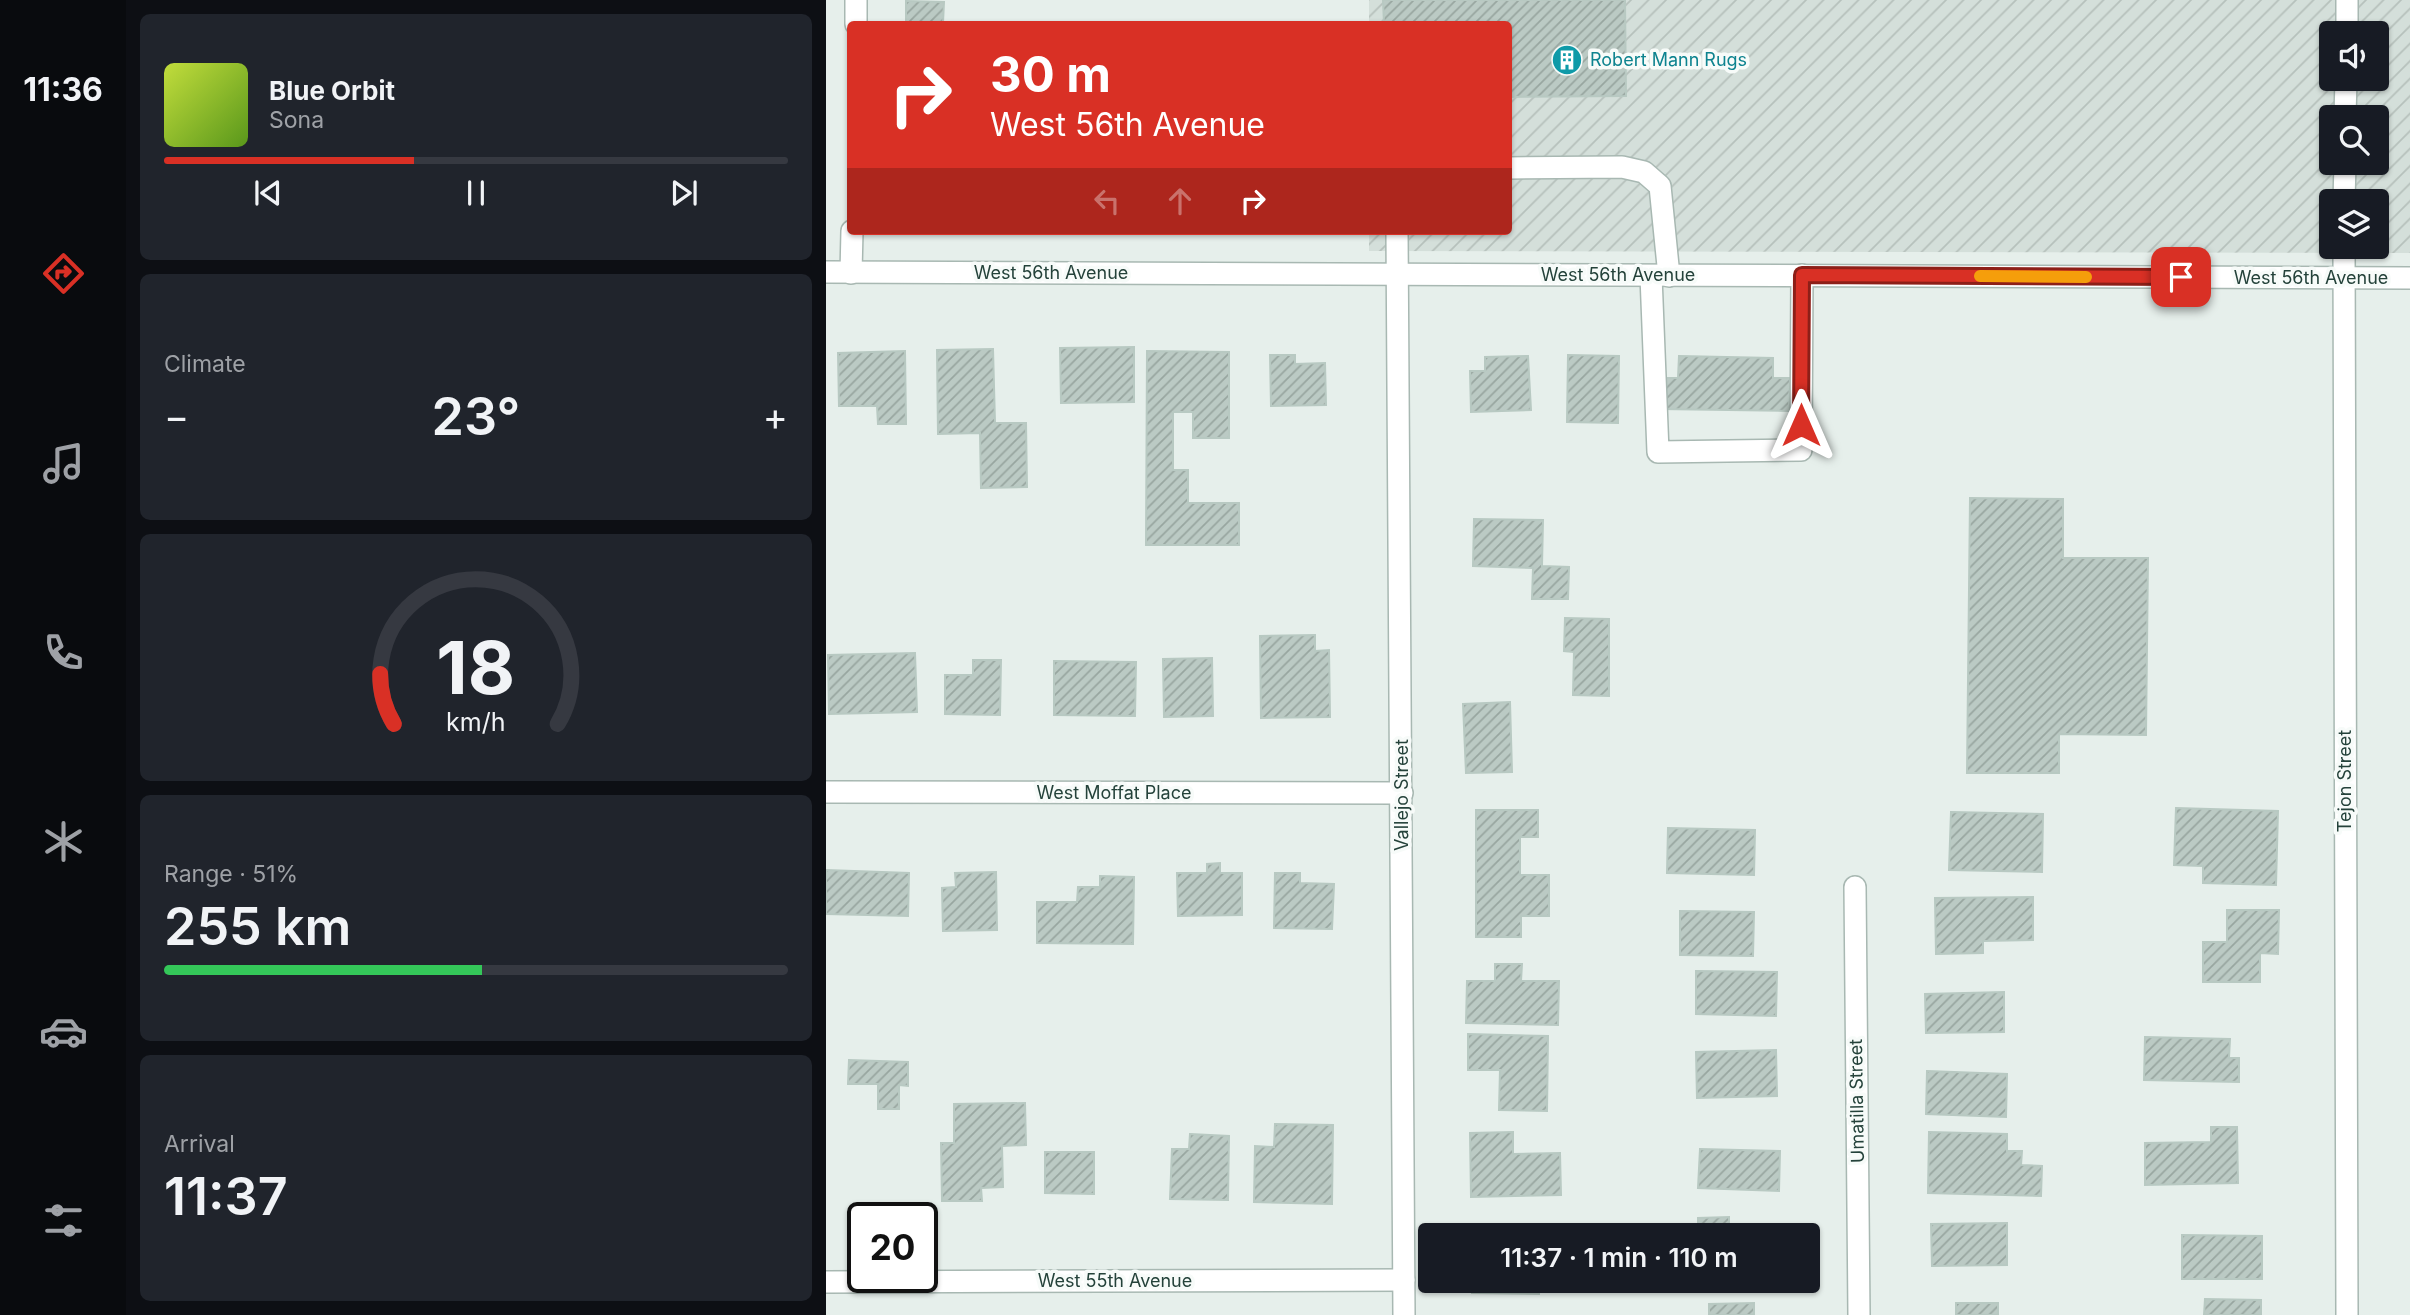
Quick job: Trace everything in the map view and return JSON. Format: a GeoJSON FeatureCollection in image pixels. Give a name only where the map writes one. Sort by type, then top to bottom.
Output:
{"type":"FeatureCollection","features":[{"type":"Feature","properties":{"kind":"street"},"geometry":{"type":"LineString","coordinates":[[856,0],[856,21]]}},
{"type":"Feature","properties":{"kind":"street"},"geometry":{"type":"LineString","coordinates":[[2347,0],[2347,21]]}},
{"type":"Feature","properties":{"kind":"street"},"geometry":{"type":"LineString","coordinates":[[1512,168],[1622,167],[1644,172],[1660,186],[1665,210],[1660,276],[1658,452],[1801,450],[1802,275]]}},
{"type":"Feature","properties":{"kind":"street"},"geometry":{"type":"LineString","coordinates":[[851,273],[852,235]]}},
{"type":"Feature","properties":{"kind":"street","name":"Vallejo Street"},"geometry":{"type":"LineString","coordinates":[[1397,235],[1404,1315]]}},
{"type":"Feature","properties":{"kind":"street","name":"Tejon Street"},"geometry":{"type":"LineString","coordinates":[[2344,259],[2347,1315]]}},
{"type":"Feature","properties":{"kind":"street","name":"West 56th Avenue"},"geometry":{"type":"LineString","coordinates":[[826,272],[2410,278]]}},
{"type":"Feature","properties":{"kind":"street","name":"West Moffat Place"},"geometry":{"type":"LineString","coordinates":[[826,792],[1402,793]]}},
{"type":"Feature","properties":{"kind":"street","name":"Umatilla Street"},"geometry":{"type":"LineString","coordinates":[[1855,887],[1859,1315]]}},
{"type":"Feature","properties":{"kind":"street","name":"West 55th Avenue"},"geometry":{"type":"LineString","coordinates":[[826,1282],[1404,1280]]}},
{"type":"Feature","properties":{"kind":"shaded area"},"geometry":{"type":"Polygon","coordinates":[[[1369,0],[2410,0],[2410,253],[2389,253],[2389,189],[2319,189],[2319,253],[1369,251],[1369,235],[1512,235],[1512,21],[1369,21],[1369,0]]]}},
{"type":"Feature","properties":{"kind":"building","name":"Robert Mann Rugs"},"geometry":{"type":"Polygon","coordinates":[[[1383,0],[1625,0],[1626,96],[1512,97],[1512,21],[1384,21],[1383,0]]]}},
{"type":"Feature","properties":{"kind":"building"},"geometry":{"type":"Polygon","coordinates":[[[906,1],[944,2],[943,21],[906,21],[906,1]]]}},
{"type":"Feature","properties":{"kind":"building"},"geometry":{"type":"Polygon","coordinates":[[[1134,347],[1134,402],[1061,403],[1060,348],[1134,347]]]}},
{"type":"Feature","properties":{"kind":"building"},"geometry":{"type":"Polygon","coordinates":[[[993,349],[995,423],[1026,423],[1027,487],[981,488],[980,433],[938,434],[937,350],[993,349]]]}},
{"type":"Feature","properties":{"kind":"building"},"geometry":{"type":"Polygon","coordinates":[[[905,351],[906,424],[878,424],[877,406],[839,406],[838,353],[905,351]]]}},
{"type":"Feature","properties":{"kind":"building"},"geometry":{"type":"Polygon","coordinates":[[[1147,351],[1229,352],[1229,438],[1193,438],[1193,412],[1173,412],[1173,470],[1188,470],[1188,503],[1239,503],[1239,545],[1146,545],[1147,351]]]}},
{"type":"Feature","properties":{"kind":"building"},"geometry":{"type":"Polygon","coordinates":[[[1270,355],[1295,355],[1295,364],[1325,363],[1326,405],[1271,406],[1270,355]]]}},
{"type":"Feature","properties":{"kind":"building"},"geometry":{"type":"Polygon","coordinates":[[[1568,355],[1619,356],[1618,423],[1567,422],[1568,355]]]}},
{"type":"Feature","properties":{"kind":"building"},"geometry":{"type":"Polygon","coordinates":[[[1528,356],[1531,410],[1471,412],[1470,371],[1485,371],[1485,357],[1528,356]]]}},
{"type":"Feature","properties":{"kind":"building"},"geometry":{"type":"Polygon","coordinates":[[[1679,356],[1773,358],[1773,378],[1790,378],[1789,411],[1660,409],[1660,378],[1678,378],[1679,356]]]}},
{"type":"Feature","properties":{"kind":"building"},"geometry":{"type":"Polygon","coordinates":[[[1970,498],[2063,499],[2063,558],[2148,558],[2146,735],[2059,734],[2059,773],[1967,773],[1970,498]]]}},
{"type":"Feature","properties":{"kind":"building"},"geometry":{"type":"Polygon","coordinates":[[[1474,519],[1543,520],[1542,566],[1569,567],[1568,599],[1532,599],[1533,568],[1473,566],[1474,519]]]}},
{"type":"Feature","properties":{"kind":"building"},"geometry":{"type":"Polygon","coordinates":[[[1565,618],[1609,619],[1609,696],[1573,695],[1574,652],[1564,651],[1565,618]]]}},
{"type":"Feature","properties":{"kind":"building"},"geometry":{"type":"Polygon","coordinates":[[[1315,635],[1315,651],[1329,650],[1330,717],[1261,718],[1260,636],[1315,635]]]}},
{"type":"Feature","properties":{"kind":"building"},"geometry":{"type":"Polygon","coordinates":[[[915,653],[917,712],[829,714],[828,655],[915,653]]]}},
{"type":"Feature","properties":{"kind":"building"},"geometry":{"type":"Polygon","coordinates":[[[1212,658],[1213,716],[1164,717],[1163,659],[1212,658]]]}},
{"type":"Feature","properties":{"kind":"building"},"geometry":{"type":"Polygon","coordinates":[[[973,660],[1001,660],[1000,715],[945,714],[945,675],[973,675],[973,660]]]}},
{"type":"Feature","properties":{"kind":"building"},"geometry":{"type":"Polygon","coordinates":[[[1054,661],[1136,662],[1135,716],[1054,715],[1054,661]]]}},
{"type":"Feature","properties":{"kind":"building"},"geometry":{"type":"Polygon","coordinates":[[[1510,702],[1512,772],[1466,773],[1463,704],[1510,702]]]}},
{"type":"Feature","properties":{"kind":"building"},"geometry":{"type":"Polygon","coordinates":[[[2176,808],[2278,811],[2276,885],[2203,883],[2203,866],[2174,865],[2176,808]]]}},
{"type":"Feature","properties":{"kind":"building"},"geometry":{"type":"Polygon","coordinates":[[[1476,810],[1538,810],[1538,837],[1520,837],[1520,875],[1549,875],[1549,916],[1521,916],[1521,937],[1476,937],[1476,810]]]}},
{"type":"Feature","properties":{"kind":"building"},"geometry":{"type":"Polygon","coordinates":[[[1951,812],[2043,814],[2042,872],[1949,870],[1951,812]]]}},
{"type":"Feature","properties":{"kind":"building"},"geometry":{"type":"Polygon","coordinates":[[[1668,828],[1755,830],[1754,875],[1667,873],[1668,828]]]}},
{"type":"Feature","properties":{"kind":"building"},"geometry":{"type":"Polygon","coordinates":[[[1220,863],[1220,873],[1242,873],[1242,915],[1178,916],[1177,873],[1207,873],[1207,864],[1220,863]]]}},
{"type":"Feature","properties":{"kind":"building"},"geometry":{"type":"Polygon","coordinates":[[[826,870],[909,873],[908,916],[826,914],[826,870]]]}},
{"type":"Feature","properties":{"kind":"building"},"geometry":{"type":"Polygon","coordinates":[[[996,872],[997,930],[943,931],[942,888],[956,887],[955,873],[996,872]]]}},
{"type":"Feature","properties":{"kind":"building"},"geometry":{"type":"Polygon","coordinates":[[[1275,873],[1300,873],[1300,883],[1334,884],[1332,929],[1274,928],[1275,873]]]}},
{"type":"Feature","properties":{"kind":"building"},"geometry":{"type":"Polygon","coordinates":[[[1100,876],[1134,877],[1133,944],[1037,943],[1037,902],[1077,902],[1078,887],[1100,887],[1100,876]]]}},
{"type":"Feature","properties":{"kind":"building"},"geometry":{"type":"Polygon","coordinates":[[[2033,897],[2033,940],[1983,941],[1983,953],[1936,954],[1935,898],[2033,897]]]}},
{"type":"Feature","properties":{"kind":"building"},"geometry":{"type":"Polygon","coordinates":[[[2227,910],[2279,910],[2278,954],[2260,953],[2260,982],[2203,982],[2203,942],[2227,942],[2227,910]]]}},
{"type":"Feature","properties":{"kind":"building"},"geometry":{"type":"Polygon","coordinates":[[[1680,911],[1754,912],[1753,956],[1680,955],[1680,911]]]}},
{"type":"Feature","properties":{"kind":"building"},"geometry":{"type":"Polygon","coordinates":[[[1495,964],[1522,964],[1521,981],[1559,981],[1558,1025],[1466,1023],[1467,981],[1495,981],[1495,964]]]}},
{"type":"Feature","properties":{"kind":"building"},"geometry":{"type":"Polygon","coordinates":[[[1696,971],[1777,972],[1776,1016],[1696,1014],[1696,971]]]}},
{"type":"Feature","properties":{"kind":"building"},"geometry":{"type":"Polygon","coordinates":[[[2004,992],[2004,1032],[1926,1033],[1925,994],[2004,992]]]}},
{"type":"Feature","properties":{"kind":"building"},"geometry":{"type":"Polygon","coordinates":[[[1468,1034],[1548,1036],[1547,1111],[1499,1110],[1500,1070],[1468,1070],[1468,1034]]]}},
{"type":"Feature","properties":{"kind":"building"},"geometry":{"type":"Polygon","coordinates":[[[2145,1037],[2230,1039],[2229,1058],[2239,1058],[2239,1082],[2144,1080],[2145,1037]]]}},
{"type":"Feature","properties":{"kind":"building"},"geometry":{"type":"Polygon","coordinates":[[[1776,1050],[1777,1096],[1697,1098],[1696,1052],[1776,1050]]]}},
{"type":"Feature","properties":{"kind":"building"},"geometry":{"type":"Polygon","coordinates":[[[849,1060],[908,1062],[908,1086],[899,1085],[899,1109],[878,1109],[878,1084],[848,1084],[849,1060]]]}},
{"type":"Feature","properties":{"kind":"building"},"geometry":{"type":"Polygon","coordinates":[[[1927,1071],[2007,1074],[2006,1117],[1926,1114],[1927,1071]]]}},
{"type":"Feature","properties":{"kind":"building"},"geometry":{"type":"Polygon","coordinates":[[[1025,1103],[1026,1145],[1002,1146],[1003,1187],[981,1188],[982,1201],[942,1201],[941,1143],[954,1143],[954,1104],[1025,1103]]]}},
{"type":"Feature","properties":{"kind":"building"},"geometry":{"type":"Polygon","coordinates":[[[1275,1124],[1333,1125],[1332,1204],[1254,1202],[1255,1146],[1274,1147],[1275,1124]]]}},
{"type":"Feature","properties":{"kind":"building"},"geometry":{"type":"Polygon","coordinates":[[[2211,1127],[2237,1127],[2238,1183],[2145,1185],[2145,1143],[2211,1142],[2211,1127]]]}},
{"type":"Feature","properties":{"kind":"building"},"geometry":{"type":"Polygon","coordinates":[[[1513,1132],[1513,1154],[1560,1153],[1561,1195],[1471,1197],[1470,1133],[1513,1132]]]}},
{"type":"Feature","properties":{"kind":"building"},"geometry":{"type":"Polygon","coordinates":[[[1929,1132],[2007,1134],[2007,1151],[2022,1151],[2021,1165],[2042,1166],[2041,1196],[1928,1193],[1929,1132]]]}},
{"type":"Feature","properties":{"kind":"building"},"geometry":{"type":"Polygon","coordinates":[[[1190,1134],[1229,1136],[1228,1200],[1170,1199],[1172,1149],[1189,1149],[1190,1134]]]}},
{"type":"Feature","properties":{"kind":"building"},"geometry":{"type":"Polygon","coordinates":[[[1700,1149],[1780,1151],[1779,1191],[1698,1188],[1700,1149]]]}},
{"type":"Feature","properties":{"kind":"building"},"geometry":{"type":"Polygon","coordinates":[[[1045,1152],[1094,1152],[1094,1194],[1045,1193],[1045,1152]]]}},
{"type":"Feature","properties":{"kind":"building"},"geometry":{"type":"Polygon","coordinates":[[[1729,1217],[1729,1223],[1698,1223],[1698,1218],[1729,1217]]]}},
{"type":"Feature","properties":{"kind":"building"},"geometry":{"type":"Polygon","coordinates":[[[2007,1223],[2007,1265],[1932,1266],[1931,1224],[2007,1223]]]}},
{"type":"Feature","properties":{"kind":"building"},"geometry":{"type":"Polygon","coordinates":[[[2182,1235],[2262,1236],[2262,1279],[2182,1279],[2182,1235]]]}},
{"type":"Feature","properties":{"kind":"building"},"geometry":{"type":"Polygon","coordinates":[[[1472,1293],[1539,1293],[1539,1294],[1472,1293]]]}},
{"type":"Feature","properties":{"kind":"building"},"geometry":{"type":"Polygon","coordinates":[[[2205,1299],[2261,1300],[2261,1315],[2204,1315],[2205,1299]]]}},
{"type":"Feature","properties":{"kind":"building"},"geometry":{"type":"Polygon","coordinates":[[[1754,1303],[1754,1315],[1709,1315],[1709,1304],[1754,1303]]]}},
{"type":"Feature","properties":{"kind":"building"},"geometry":{"type":"Polygon","coordinates":[[[1956,1303],[1998,1303],[1998,1315],[1956,1315],[1956,1303]]]}},
{"type":"Feature","properties":{"kind":"slow traffic"},"geometry":{"type":"LineString","coordinates":[[1980,276],[2086,277]]}},
{"type":"Feature","properties":{"kind":"place","name":"Robert Mann Rugs"},"geometry":{"type":"Point","coordinates":[1567,60]}},
{"type":"Feature","properties":{"kind":"route"},"geometry":{"type":"LineString","coordinates":[[1801,425],[1802,275],[2181,277]]}}]}
